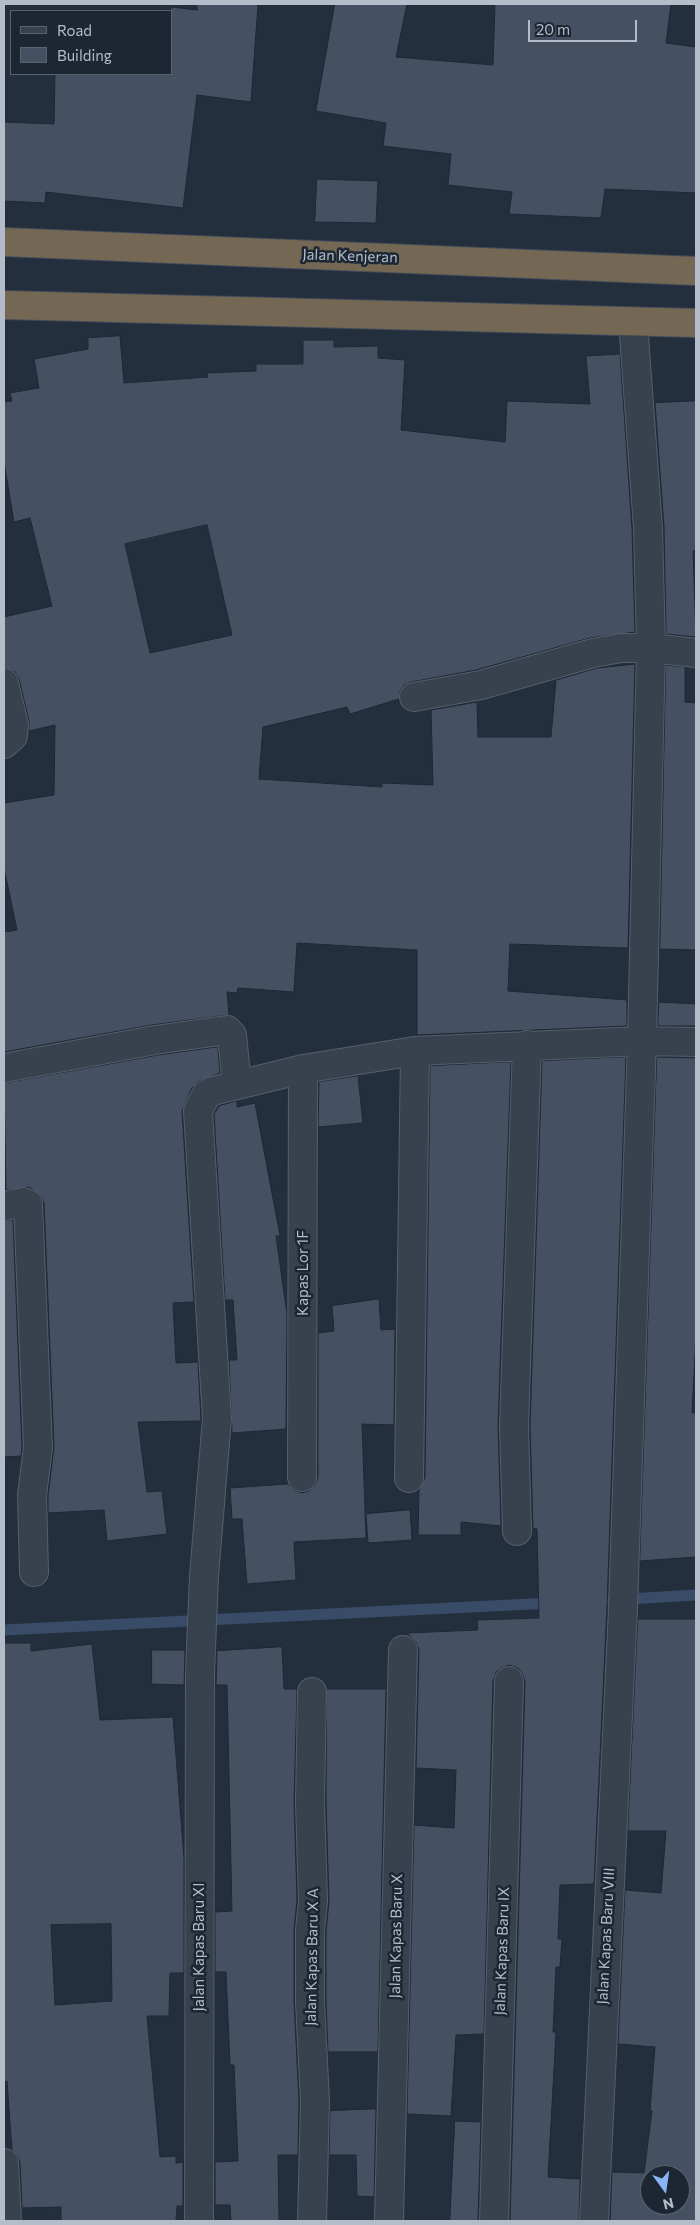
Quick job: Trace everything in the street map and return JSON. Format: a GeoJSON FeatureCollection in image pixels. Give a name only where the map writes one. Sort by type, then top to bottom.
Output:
{"type":"FeatureCollection","features":[{"type":"Feature","properties":{"kind":"highway","name":"Jalan Kenjeran"},"geometry":{"type":"LineString","coordinates":[[4,242],[696,270]]}},
{"type":"Feature","properties":{"kind":"highway"},"geometry":{"type":"LineString","coordinates":[[4,305],[696,323]]}},
{"type":"Feature","properties":{"kind":"street","name":"Jalan Kapas Baru VIII"},"geometry":{"type":"LineString","coordinates":[[594,2221],[623,1597],[642,1041],[651,648],[648,528],[633,322]]}},
{"type":"Feature","properties":{"kind":"street"},"geometry":{"type":"LineString","coordinates":[[414,697],[481,685],[593,653],[622,648],[651,648],[696,653]]}},
{"type":"Feature","properties":{"kind":"street"},"geometry":{"type":"LineString","coordinates":[[4,684],[14,725],[12,736],[4,744]]}},
{"type":"Feature","properties":{"kind":"street"},"geometry":{"type":"LineString","coordinates":[[4,1068],[155,1040],[227,1030],[232,1035],[237,1085]]}},
{"type":"Feature","properties":{"kind":"street","name":"Jalan Kapas Baru XI"},"geometry":{"type":"LineString","coordinates":[[199,2221],[200,1672],[204,1576],[217,1418],[198,1111],[206,1095],[213,1091],[303,1068],[415,1051],[642,1041],[696,1042]]}},
{"type":"Feature","properties":{"kind":"street"},"geometry":{"type":"LineString","coordinates":[[517,1532],[514,1426],[527,1045]]}},
{"type":"Feature","properties":{"kind":"street"},"geometry":{"type":"LineString","coordinates":[[409,1478],[415,1051]]}},
{"type":"Feature","properties":{"kind":"street","name":"Kapas Lor 1F"},"geometry":{"type":"LineString","coordinates":[[302,1477],[303,1068]]}},
{"type":"Feature","properties":{"kind":"street"},"geometry":{"type":"LineString","coordinates":[[4,1206],[23,1202],[28,1204],[38,1448],[32,1495],[34,1572]]}},
{"type":"Feature","properties":{"kind":"street","name":"Jalan Kapas Baru X"},"geometry":{"type":"LineString","coordinates":[[389,2221],[403,1650]]}},
{"type":"Feature","properties":{"kind":"street","name":"Jalan Kapas Baru IX"},"geometry":{"type":"LineString","coordinates":[[494,2221],[509,1681]]}},
{"type":"Feature","properties":{"kind":"street","name":"Jalan Kapas Baru X A"},"geometry":{"type":"LineString","coordinates":[[312,1692],[310,1802],[314,1901],[310,1930],[310,2002],[315,2101],[312,2221]]}},
{"type":"Feature","properties":{"kind":"street"},"geometry":{"type":"LineString","coordinates":[[4,2163],[7,2221]]}},
{"type":"Feature","properties":{"kind":"building"},"geometry":{"type":"Polygon","coordinates":[[[197,4],[258,4],[251,102],[197,95],[183,208],[46,192],[45,203],[4,201],[4,122],[54,124],[55,75],[172,75],[171,7],[197,10],[197,4]]]}},
{"type":"Feature","properties":{"kind":"building"},"geometry":{"type":"Polygon","coordinates":[[[335,4],[407,4],[396,57],[493,65],[495,4],[671,4],[666,43],[696,47],[696,193],[605,189],[601,218],[509,214],[512,192],[448,185],[451,154],[383,146],[386,123],[316,111],[335,4]]]}},
{"type":"Feature","properties":{"kind":"building"},"geometry":{"type":"Polygon","coordinates":[[[317,179],[378,181],[376,223],[315,222],[317,179]]]}},
{"type":"Feature","properties":{"kind":"building"},"geometry":{"type":"Polygon","coordinates":[[[120,336],[124,383],[208,377],[207,373],[256,371],[256,364],[303,364],[303,340],[334,340],[334,347],[378,346],[378,358],[405,360],[401,430],[505,442],[507,401],[590,404],[586,356],[620,354],[632,529],[635,632],[590,638],[476,670],[411,682],[404,685],[400,691],[399,699],[350,714],[347,707],[263,727],[259,779],[382,787],[382,783],[433,785],[431,710],[477,702],[478,737],[551,737],[556,680],[597,668],[635,664],[628,948],[510,944],[508,991],[627,1000],[627,1026],[417,1035],[417,950],[297,943],[294,992],[238,988],[237,993],[227,992],[229,1015],[152,1025],[4,1052],[4,932],[17,930],[4,868],[4,803],[54,795],[55,725],[29,731],[29,721],[19,679],[15,672],[4,668],[4,617],[52,606],[30,518],[14,522],[4,462],[4,402],[12,401],[10,393],[39,388],[34,359],[88,349],[88,338],[120,336]],[[207,525],[125,544],[150,653],[232,635],[207,525]]]}},
{"type":"Feature","properties":{"kind":"building"},"geometry":{"type":"Polygon","coordinates":[[[696,401],[696,551],[693,551],[696,637],[666,634],[664,527],[655,403],[696,401]]]}},
{"type":"Feature","properties":{"kind":"building"},"geometry":{"type":"Polygon","coordinates":[[[666,665],[685,667],[685,702],[696,703],[696,950],[660,949],[666,665]]]}},
{"type":"Feature","properties":{"kind":"building"},"geometry":{"type":"Polygon","coordinates":[[[659,1002],[696,1004],[696,1026],[658,1026],[659,1002]]]}},
{"type":"Feature","properties":{"kind":"building"},"geometry":{"type":"Polygon","coordinates":[[[218,1047],[220,1073],[198,1082],[192,1088],[182,1111],[194,1302],[173,1303],[176,1363],[198,1362],[201,1421],[138,1422],[147,1492],[162,1491],[167,1534],[107,1541],[104,1510],[48,1513],[48,1496],[54,1447],[44,1203],[40,1195],[29,1187],[6,1190],[4,1083],[158,1055],[218,1047]]]}},
{"type":"Feature","properties":{"kind":"building"},"geometry":{"type":"Polygon","coordinates":[[[626,1057],[607,1607],[594,1884],[560,1885],[558,1939],[562,1939],[560,1967],[556,1967],[553,2032],[556,2032],[548,2177],[580,2179],[579,2221],[510,2221],[525,1681],[518,1668],[509,1665],[496,1672],[493,1681],[484,2034],[456,2035],[451,2116],[407,2114],[414,1825],[454,1828],[456,1770],[416,1768],[419,1650],[416,1642],[407,1633],[478,1630],[477,1620],[539,1618],[537,1529],[533,1528],[530,1426],[542,1061],[626,1057]]]}},
{"type":"Feature","properties":{"kind":"building"},"geometry":{"type":"Polygon","coordinates":[[[657,1057],[696,1058],[696,1335],[692,1413],[696,1413],[696,1557],[640,1561],[657,1057]]]}},
{"type":"Feature","properties":{"kind":"building"},"geometry":{"type":"Polygon","coordinates":[[[511,1062],[498,1425],[501,1526],[461,1522],[461,1535],[418,1535],[419,1490],[425,1478],[430,1066],[511,1062]]]}},
{"type":"Feature","properties":{"kind":"building"},"geometry":{"type":"Polygon","coordinates":[[[358,1076],[363,1123],[318,1127],[319,1082],[358,1076]]]}},
{"type":"Feature","properties":{"kind":"building"},"geometry":{"type":"Polygon","coordinates":[[[237,1101],[237,1107],[255,1103],[280,1236],[276,1236],[287,1314],[286,1429],[232,1433],[229,1360],[237,1360],[233,1300],[225,1300],[214,1114],[219,1106],[237,1101]]]}},
{"type":"Feature","properties":{"kind":"building"},"geometry":{"type":"Polygon","coordinates":[[[13,1220],[22,1447],[21,1456],[4,1457],[4,1221],[13,1220]]]}},
{"type":"Feature","properties":{"kind":"building"},"geometry":{"type":"Polygon","coordinates":[[[379,1299],[381,1330],[395,1329],[394,1425],[362,1424],[366,1538],[294,1542],[296,1580],[247,1584],[242,1519],[232,1519],[230,1488],[288,1484],[294,1490],[302,1493],[309,1491],[315,1485],[318,1477],[318,1333],[334,1331],[332,1306],[379,1299]]]}},
{"type":"Feature","properties":{"kind":"building"},"geometry":{"type":"Polygon","coordinates":[[[410,1510],[412,1540],[368,1543],[366,1514],[410,1510]]]}},
{"type":"Feature","properties":{"kind":"building"},"geometry":{"type":"Polygon","coordinates":[[[638,1619],[696,1619],[696,2221],[610,2221],[612,2172],[640,2173],[640,2215],[690,2215],[690,2165],[645,2165],[652,2111],[650,2110],[655,2047],[618,2044],[625,1890],[661,1893],[666,1831],[628,1831],[638,1619]]]}},
{"type":"Feature","properties":{"kind":"building"},"geometry":{"type":"Polygon","coordinates":[[[4,1643],[31,1643],[31,1651],[92,1644],[100,1720],[173,1717],[184,1859],[184,1973],[170,1973],[169,2016],[147,2016],[160,2157],[176,2156],[176,2163],[183,2162],[183,2206],[177,2206],[176,2221],[61,2221],[61,2207],[22,2208],[20,2162],[12,2150],[7,2081],[4,2082],[4,1643]],[[111,1924],[51,1925],[55,2005],[112,2001],[111,1924]]]}},
{"type":"Feature","properties":{"kind":"building"},"geometry":{"type":"Polygon","coordinates":[[[282,1647],[284,1689],[297,1689],[294,1802],[297,1900],[294,1930],[294,2002],[299,2101],[298,2155],[278,2155],[279,2221],[231,2221],[230,2205],[215,2205],[215,2162],[238,2161],[234,2065],[230,2065],[226,1972],[215,1972],[215,1912],[232,1911],[227,1685],[216,1685],[217,1651],[282,1647]]]}},
{"type":"Feature","properties":{"kind":"building"},"geometry":{"type":"Polygon","coordinates":[[[152,1650],[185,1650],[184,1685],[152,1684],[152,1650]]]}},
{"type":"Feature","properties":{"kind":"building"},"geometry":{"type":"Polygon","coordinates":[[[327,1689],[386,1689],[378,2052],[328,2052],[326,2002],[326,1931],[329,1901],[326,1802],[327,1689]]]}},
{"type":"Feature","properties":{"kind":"building"},"geometry":{"type":"Polygon","coordinates":[[[376,2109],[374,2197],[357,2196],[356,2155],[329,2155],[330,2111],[376,2109]]]}},
{"type":"Feature","properties":{"kind":"building"},"geometry":{"type":"Polygon","coordinates":[[[455,2121],[481,2122],[478,2221],[450,2221],[455,2121]]]}},
{"type":"Feature","properties":{"kind":"waterway"},"geometry":{"type":"LineString","coordinates":[[593,1601],[696,1595]]}},
{"type":"Feature","properties":{"kind":"waterway"},"geometry":{"type":"LineString","coordinates":[[4,1630],[552,1603]]}}]}
